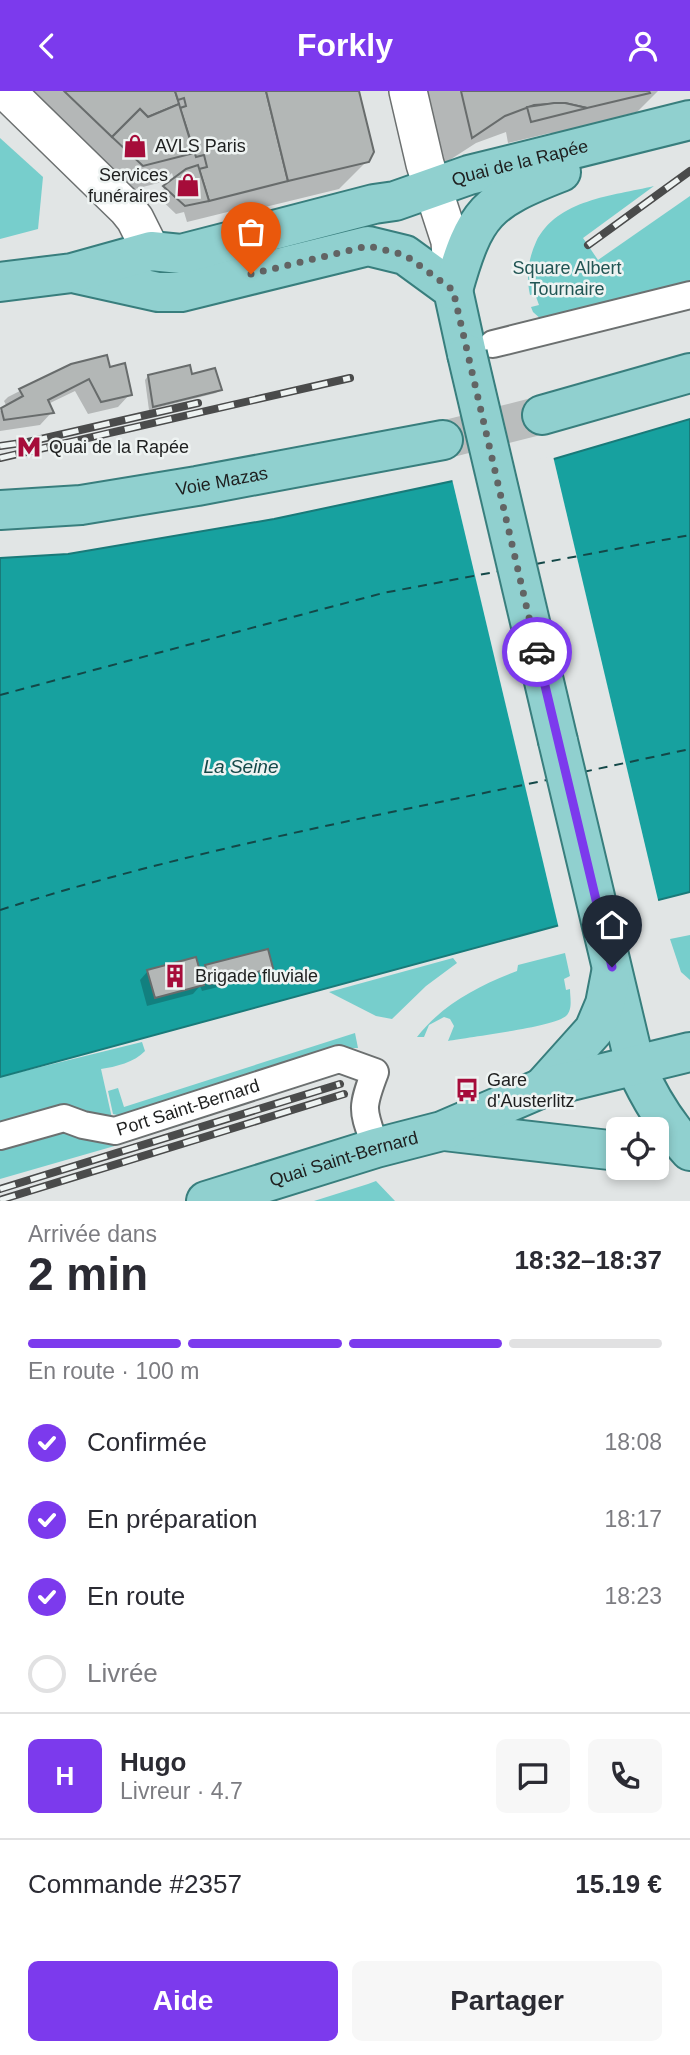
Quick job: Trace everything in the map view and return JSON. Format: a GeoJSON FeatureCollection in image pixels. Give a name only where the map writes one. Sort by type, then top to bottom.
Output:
{"type":"FeatureCollection","features":[{"type":"Feature","properties":{"kind":"main road"},"geometry":{"type":"LineString","coordinates":[[6,91],[127,209],[151,251]]}},
{"type":"Feature","properties":{"kind":"main road"},"geometry":{"type":"LineString","coordinates":[[408,91],[450,241],[453,290],[480,349],[635,1065],[647,1092],[666,1122],[690,1151]]}},
{"type":"Feature","properties":{"kind":"main road","name":"Quai de la Rapée"},"geometry":{"type":"LineString","coordinates":[[72,273],[151,251],[181,254],[374,204],[395,201],[438,203],[469,175],[690,121]]}},
{"type":"Feature","properties":{"kind":"main road","name":"Quai de la Rapée"},"geometry":{"type":"LineString","coordinates":[[453,290],[463,256],[480,220],[504,197],[532,183],[690,121]]}},
{"type":"Feature","properties":{"kind":"main road"},"geometry":{"type":"LineString","coordinates":[[0,282],[72,273],[158,292],[181,292],[368,246],[405,255],[453,290]]}},
{"type":"Feature","properties":{"kind":"main road"},"geometry":{"type":"LineString","coordinates":[[542,415],[690,373]]}},
{"type":"Feature","properties":{"kind":"main road","name":"Voie Mazas"},"geometry":{"type":"LineString","coordinates":[[0,510],[81,505],[443,440]]}},
{"type":"Feature","properties":{"kind":"main road"},"geometry":{"type":"LineString","coordinates":[[542,1088],[594,1030],[605,1004],[612,967]]}},
{"type":"Feature","properties":{"kind":"main road","name":"Quai Saint-Bernard"},"geometry":{"type":"LineString","coordinates":[[206,1201],[376,1148],[442,1131],[542,1088],[690,1052]]}},
{"type":"Feature","properties":{"kind":"main road","name":"Quai Saint-Bernard"},"geometry":{"type":"LineString","coordinates":[[442,1131],[606,1150]]}},
{"type":"Feature","properties":{"kind":"main road"},"geometry":{"type":"LineString","coordinates":[[669,1157],[690,1160]]}},
{"type":"Feature","properties":{"kind":"street"},"geometry":{"type":"LineString","coordinates":[[480,349],[690,295]]}},
{"type":"Feature","properties":{"kind":"street","name":"Port Saint-Bernard"},"geometry":{"type":"LineString","coordinates":[[0,1136],[64,1118],[115,1131],[339,1059],[375,1072],[364,1113],[376,1148]]}},
{"type":"Feature","properties":{"kind":"green space"},"geometry":{"type":"Polygon","coordinates":[[[0,138],[43,177],[38,229],[0,239],[0,138]]]}},
{"type":"Feature","properties":{"kind":"green space","name":"Square Albert Tournaire"},"geometry":{"type":"Polygon","coordinates":[[[654,186],[583,238],[598,260],[690,196],[690,285],[542,320],[533,312],[531,307],[539,305],[535,294],[530,295],[528,268],[536,242],[545,228],[572,208],[604,197],[654,186]]]}},
{"type":"Feature","properties":{"kind":"green space"},"geometry":{"type":"Polygon","coordinates":[[[690,935],[690,980],[681,972],[670,939],[690,935]]]}},
{"type":"Feature","properties":{"kind":"green space"},"geometry":{"type":"Polygon","coordinates":[[[565,953],[570,976],[564,979],[566,990],[570,989],[571,1000],[566,1016],[529,1028],[448,1041],[454,1026],[450,1019],[444,1017],[429,1025],[424,1037],[417,1037],[427,1025],[450,1006],[475,990],[517,971],[518,965],[565,953]]]}},
{"type":"Feature","properties":{"kind":"green space"},"geometry":{"type":"Polygon","coordinates":[[[453,958],[457,963],[426,986],[392,1019],[376,1016],[329,992],[453,958]]]}},
{"type":"Feature","properties":{"kind":"green space"},"geometry":{"type":"Polygon","coordinates":[[[355,1033],[358,1048],[341,1048],[121,1116],[113,1114],[108,1091],[118,1088],[124,1107],[355,1033]]]}},
{"type":"Feature","properties":{"kind":"green space"},"geometry":{"type":"Polygon","coordinates":[[[142,1042],[145,1051],[136,1058],[101,1069],[118,1145],[0,1179],[0,1077],[142,1042]]]}},
{"type":"Feature","properties":{"kind":"green space"},"geometry":{"type":"Polygon","coordinates":[[[376,1181],[395,1201],[314,1201],[368,1184],[376,1181]]]}},
{"type":"Feature","properties":{"kind":"water","name":"La Seine"},"geometry":{"type":"Polygon","coordinates":[[[690,419],[690,892],[0,1077],[0,558],[68,554],[274,519],[547,461],[690,419]]]}},
{"type":"Feature","properties":{"kind":"pier"},"geometry":{"type":"Polygon","coordinates":[[[553,456],[659,904],[559,929],[452,479],[553,456]]]}},
{"type":"Feature","properties":{"kind":"building"},"geometry":{"type":"Polygon","coordinates":[[[64,91],[175,91],[179,104],[148,117],[140,109],[112,137],[64,91]]]}},
{"type":"Feature","properties":{"kind":"building"},"geometry":{"type":"Polygon","coordinates":[[[175,91],[266,91],[288,181],[209,201],[199,169],[207,167],[204,155],[196,157],[180,108],[186,106],[184,98],[178,100],[175,91]]]}},
{"type":"Feature","properties":{"kind":"building"},"geometry":{"type":"Polygon","coordinates":[[[266,91],[359,91],[374,152],[369,162],[288,181],[266,91]]]}},
{"type":"Feature","properties":{"kind":"building"},"geometry":{"type":"Polygon","coordinates":[[[461,91],[650,93],[587,108],[565,103],[534,105],[505,116],[472,138],[461,91]]]}},
{"type":"Feature","properties":{"kind":"building"},"geometry":{"type":"Polygon","coordinates":[[[554,103],[587,108],[531,122],[527,107],[554,103]]]}},
{"type":"Feature","properties":{"kind":"building"},"geometry":{"type":"Polygon","coordinates":[[[179,104],[194,153],[143,166],[112,137],[140,109],[148,117],[179,104]]]}},
{"type":"Feature","properties":{"kind":"building"},"geometry":{"type":"Polygon","coordinates":[[[198,165],[209,201],[185,206],[163,186],[186,169],[198,165]]]}},
{"type":"Feature","properties":{"kind":"building"},"geometry":{"type":"Polygon","coordinates":[[[107,355],[110,367],[125,363],[132,395],[101,402],[89,379],[48,400],[54,413],[4,420],[1,408],[23,396],[19,389],[71,364],[107,355]]]}},
{"type":"Feature","properties":{"kind":"building"},"geometry":{"type":"Polygon","coordinates":[[[190,365],[192,374],[215,368],[222,390],[153,407],[148,375],[190,365]]]}},
{"type":"Feature","properties":{"kind":"building"},"geometry":{"type":"Polygon","coordinates":[[[268,949],[273,968],[210,984],[205,965],[268,949]]]}},
{"type":"Feature","properties":{"kind":"building","name":"Brigade fluviale"},"geometry":{"type":"Polygon","coordinates":[[[196,957],[204,985],[155,998],[147,970],[196,957]]]}},
{"type":"Feature","properties":{"kind":"ferry route"},"geometry":{"type":"LineString","coordinates":[[536,564],[690,535]]}},
{"type":"Feature","properties":{"kind":"ferry route"},"geometry":{"type":"LineString","coordinates":[[0,695],[383,593],[500,571]]}},
{"type":"Feature","properties":{"kind":"ferry route"},"geometry":{"type":"LineString","coordinates":[[583,772],[690,749]]}},
{"type":"Feature","properties":{"kind":"ferry route"},"geometry":{"type":"LineString","coordinates":[[0,910],[203,854],[547,780]]}},
{"type":"Feature","properties":{"kind":"tunnel"},"geometry":{"type":"LineString","coordinates":[[443,440],[542,415]]}},
{"type":"Feature","properties":{"kind":"railway"},"geometry":{"type":"LineString","coordinates":[[588,245],[690,171]]}},
{"type":"Feature","properties":{"kind":"railway"},"geometry":{"type":"LineString","coordinates":[[0,458],[350,378]]}},
{"type":"Feature","properties":{"kind":"railway"},"geometry":{"type":"LineString","coordinates":[[0,446],[198,403]]}},
{"type":"Feature","properties":{"kind":"railway"},"geometry":{"type":"LineString","coordinates":[[0,1189],[340,1084]]}},
{"type":"Feature","properties":{"kind":"railway"},"geometry":{"type":"LineString","coordinates":[[0,1200],[344,1094]]}},
{"type":"Feature","properties":{"kind":"way so far"},"geometry":{"type":"LineString","coordinates":[[251,274],[368,246],[405,255],[453,290],[537,652]]}},
{"type":"Feature","properties":{"kind":"place","name":"AVLS Paris"},"geometry":{"type":"Point","coordinates":[135,146]}},
{"type":"Feature","properties":{"kind":"place","name":"Services funéraires"},"geometry":{"type":"Point","coordinates":[188,185]}},
{"type":"Feature","properties":{"kind":"place","name":"Quai de la Rapée"},"geometry":{"type":"Point","coordinates":[29,447]}},
{"type":"Feature","properties":{"kind":"place","name":"Brigade fluviale"},"geometry":{"type":"Point","coordinates":[175,976]}},
{"type":"Feature","properties":{"kind":"place","name":"Gare d'Austerlitz"},"geometry":{"type":"Point","coordinates":[467,1090]}},
{"type":"Feature","properties":{"kind":"route"},"geometry":{"type":"LineString","coordinates":[[537,652],[612,967]]}}]}
